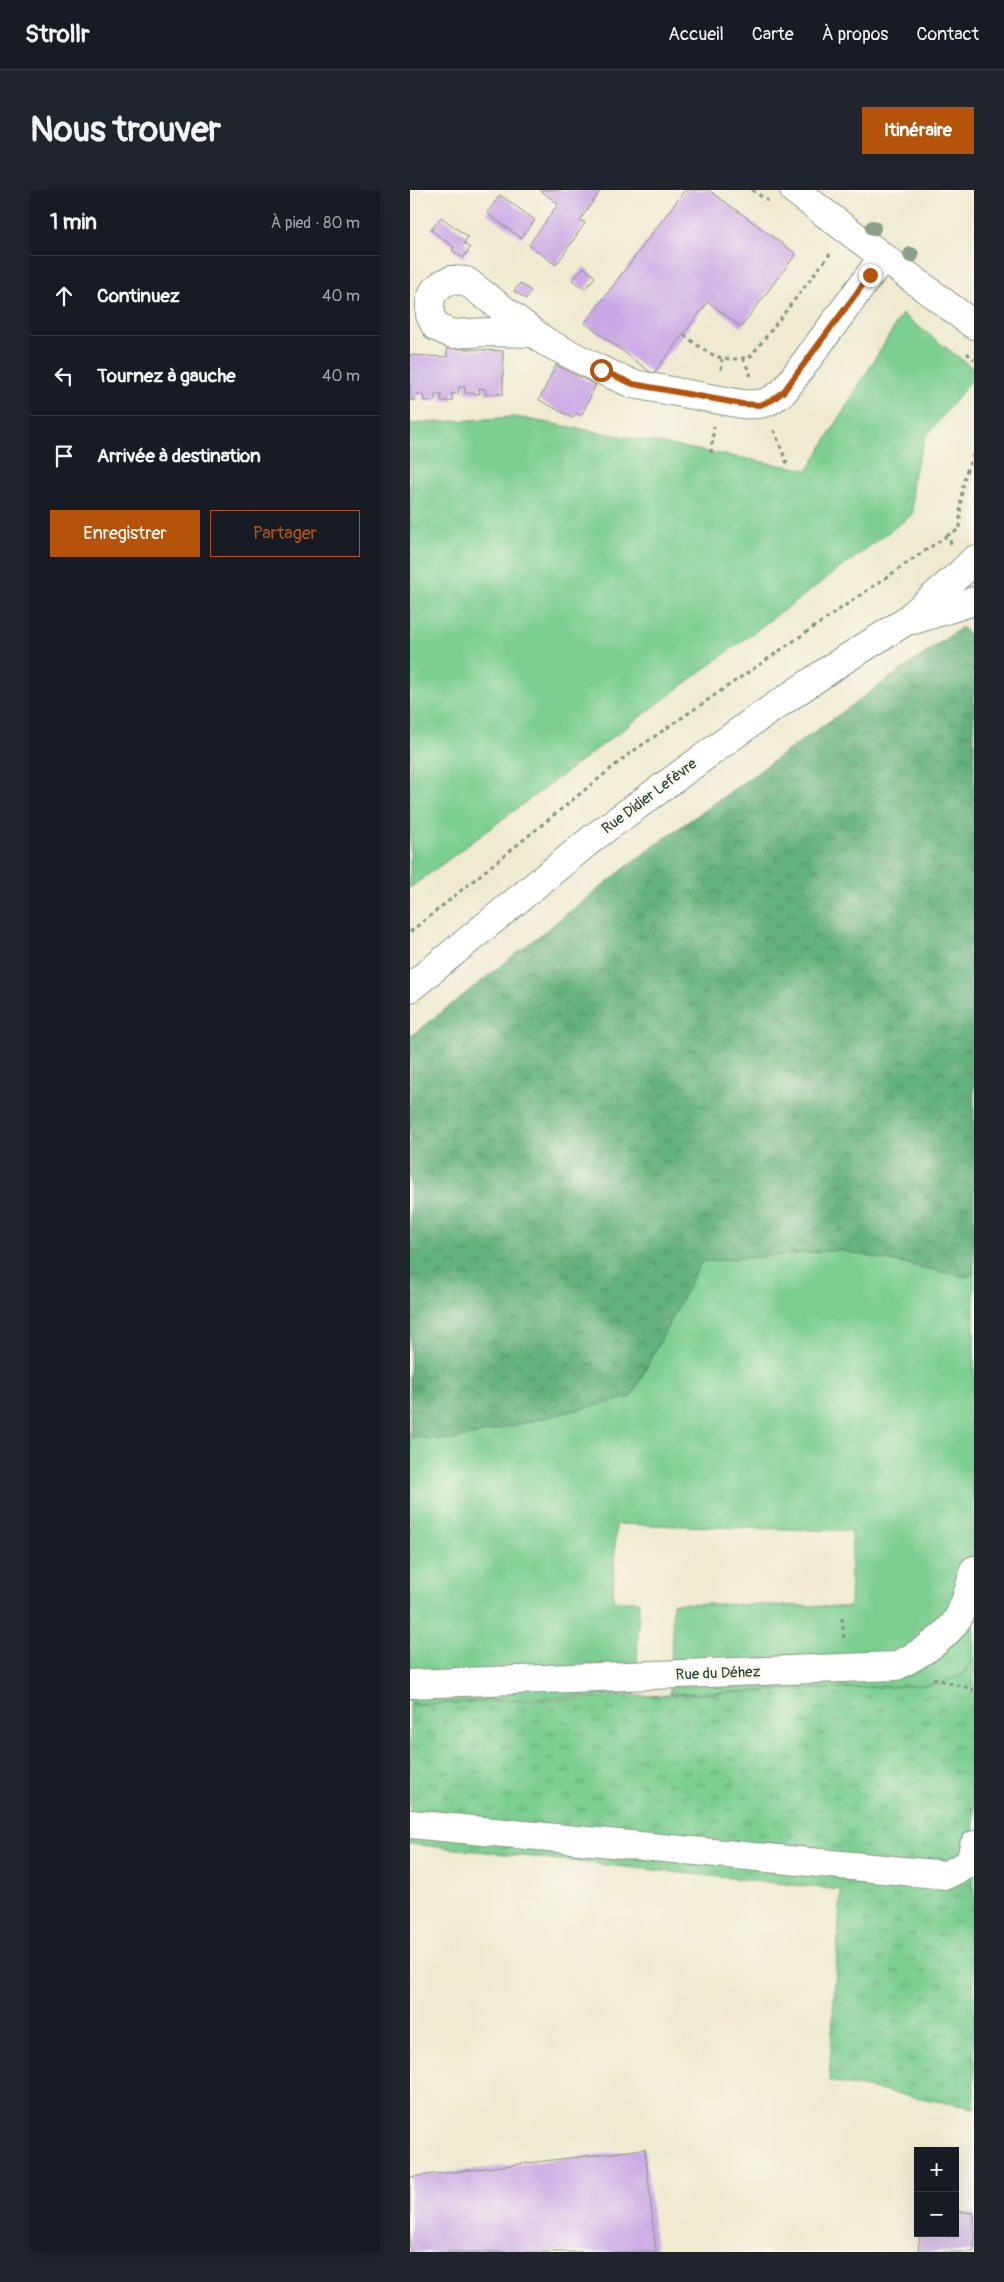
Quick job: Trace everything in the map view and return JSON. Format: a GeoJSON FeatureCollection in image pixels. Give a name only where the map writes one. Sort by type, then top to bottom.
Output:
{"type":"FeatureCollection","features":[{"type":"Feature","properties":{"kind":"street"},"geometry":{"type":"LineString","coordinates":[[794,190],[974,325]]}},
{"type":"Feature","properties":{"kind":"street"},"geometry":{"type":"LineString","coordinates":[[532,333],[601,370],[633,384],[742,404],[760,405],[772,400],[784,391],[883,257]]}},
{"type":"Feature","properties":{"kind":"street","name":"Rue Didier Lefèvre"},"geometry":{"type":"LineString","coordinates":[[410,988],[594,838],[701,757],[839,663],[902,623],[968,566]]}},
{"type":"Feature","properties":{"kind":"street","name":"Rue Didier Lefèvre"},"geometry":{"type":"LineString","coordinates":[[902,623],[974,601]]}},
{"type":"Feature","properties":{"kind":"street","name":"Rue du Déhez"},"geometry":{"type":"LineString","coordinates":[[410,1684],[896,1666],[914,1658],[945,1632],[957,1619],[970,1589],[974,1570]]}},
{"type":"Feature","properties":{"kind":"street"},"geometry":{"type":"LineString","coordinates":[[410,1824],[946,1875],[970,1863],[974,1845]]}},
{"type":"Feature","properties":{"kind":"path"},"geometry":{"type":"LineString","coordinates":[[684,335],[711,355],[725,360],[739,360],[751,356],[834,249]]}},
{"type":"Feature","properties":{"kind":"path"},"geometry":{"type":"LineString","coordinates":[[410,932],[629,754],[948,535],[960,529],[960,499],[966,469],[974,454]]}},
{"type":"Feature","properties":{"kind":"path"},"geometry":{"type":"LineString","coordinates":[[948,535],[968,566]]}},
{"type":"Feature","properties":{"kind":"green space"},"geometry":{"type":"Polygon","coordinates":[[[902,314],[974,369],[974,377],[925,438],[912,480],[913,514],[410,888],[410,424],[515,417],[808,470],[902,314]]]}},
{"type":"Feature","properties":{"kind":"green space"},"geometry":{"type":"Polygon","coordinates":[[[962,627],[974,639],[974,1273],[967,1277],[839,1250],[701,1262],[631,1397],[452,1440],[410,1437],[410,1037],[648,850],[962,627]]]}},
{"type":"Feature","properties":{"kind":"green space"},"geometry":{"type":"Polygon","coordinates":[[[839,1250],[967,1277],[974,1273],[974,1659],[962,1676],[931,1685],[670,1694],[673,1603],[850,1607],[852,1531],[616,1524],[613,1601],[639,1601],[636,1694],[410,1704],[410,1437],[452,1440],[631,1397],[701,1262],[839,1250]]]}},
{"type":"Feature","properties":{"kind":"green space"},"geometry":{"type":"Polygon","coordinates":[[[974,1659],[974,2108],[829,2081],[841,1890],[410,1844],[410,1705],[931,1685],[962,1676],[974,1659]]]}},
{"type":"Feature","properties":{"kind":"building"},"geometry":{"type":"Polygon","coordinates":[[[540,190],[601,190],[580,220],[585,223],[556,265],[529,245],[558,204],[540,190]]]}},
{"type":"Feature","properties":{"kind":"building"},"geometry":{"type":"Polygon","coordinates":[[[685,190],[709,190],[796,254],[741,327],[708,302],[653,374],[585,323],[685,190]]]}},
{"type":"Feature","properties":{"kind":"building"},"geometry":{"type":"Polygon","coordinates":[[[500,195],[535,220],[521,238],[487,213],[500,195]]]}},
{"type":"Feature","properties":{"kind":"building"},"geometry":{"type":"Polygon","coordinates":[[[441,217],[468,237],[464,243],[470,248],[463,258],[452,250],[454,247],[431,230],[441,217]]]}},
{"type":"Feature","properties":{"kind":"building"},"geometry":{"type":"Polygon","coordinates":[[[584,267],[595,277],[585,289],[572,280],[584,267]]]}},
{"type":"Feature","properties":{"kind":"building"},"geometry":{"type":"Polygon","coordinates":[[[520,283],[531,291],[526,299],[514,291],[520,283]]]}},
{"type":"Feature","properties":{"kind":"building"},"geometry":{"type":"Polygon","coordinates":[[[447,348],[503,351],[503,394],[485,394],[485,389],[479,388],[480,394],[465,393],[465,387],[459,387],[458,394],[452,393],[452,401],[441,401],[442,395],[435,394],[435,401],[424,401],[423,395],[417,394],[416,400],[410,400],[410,355],[447,357],[447,348]]]}},
{"type":"Feature","properties":{"kind":"building"},"geometry":{"type":"Polygon","coordinates":[[[556,365],[596,385],[581,416],[576,413],[573,418],[539,400],[556,365]]]}},
{"type":"Feature","properties":{"kind":"building"},"geometry":{"type":"Polygon","coordinates":[[[645,2149],[656,2252],[410,2252],[410,2177],[645,2149]]]}},
{"type":"Feature","properties":{"kind":"building"},"geometry":{"type":"Polygon","coordinates":[[[959,2211],[974,2213],[974,2252],[918,2252],[920,2237],[959,2237],[959,2211]]]}},
{"type":"Feature","properties":{"kind":"route"},"geometry":{"type":"LineString","coordinates":[[601,370],[633,384],[742,404],[764,404],[784,391],[870,275]]}}]}
